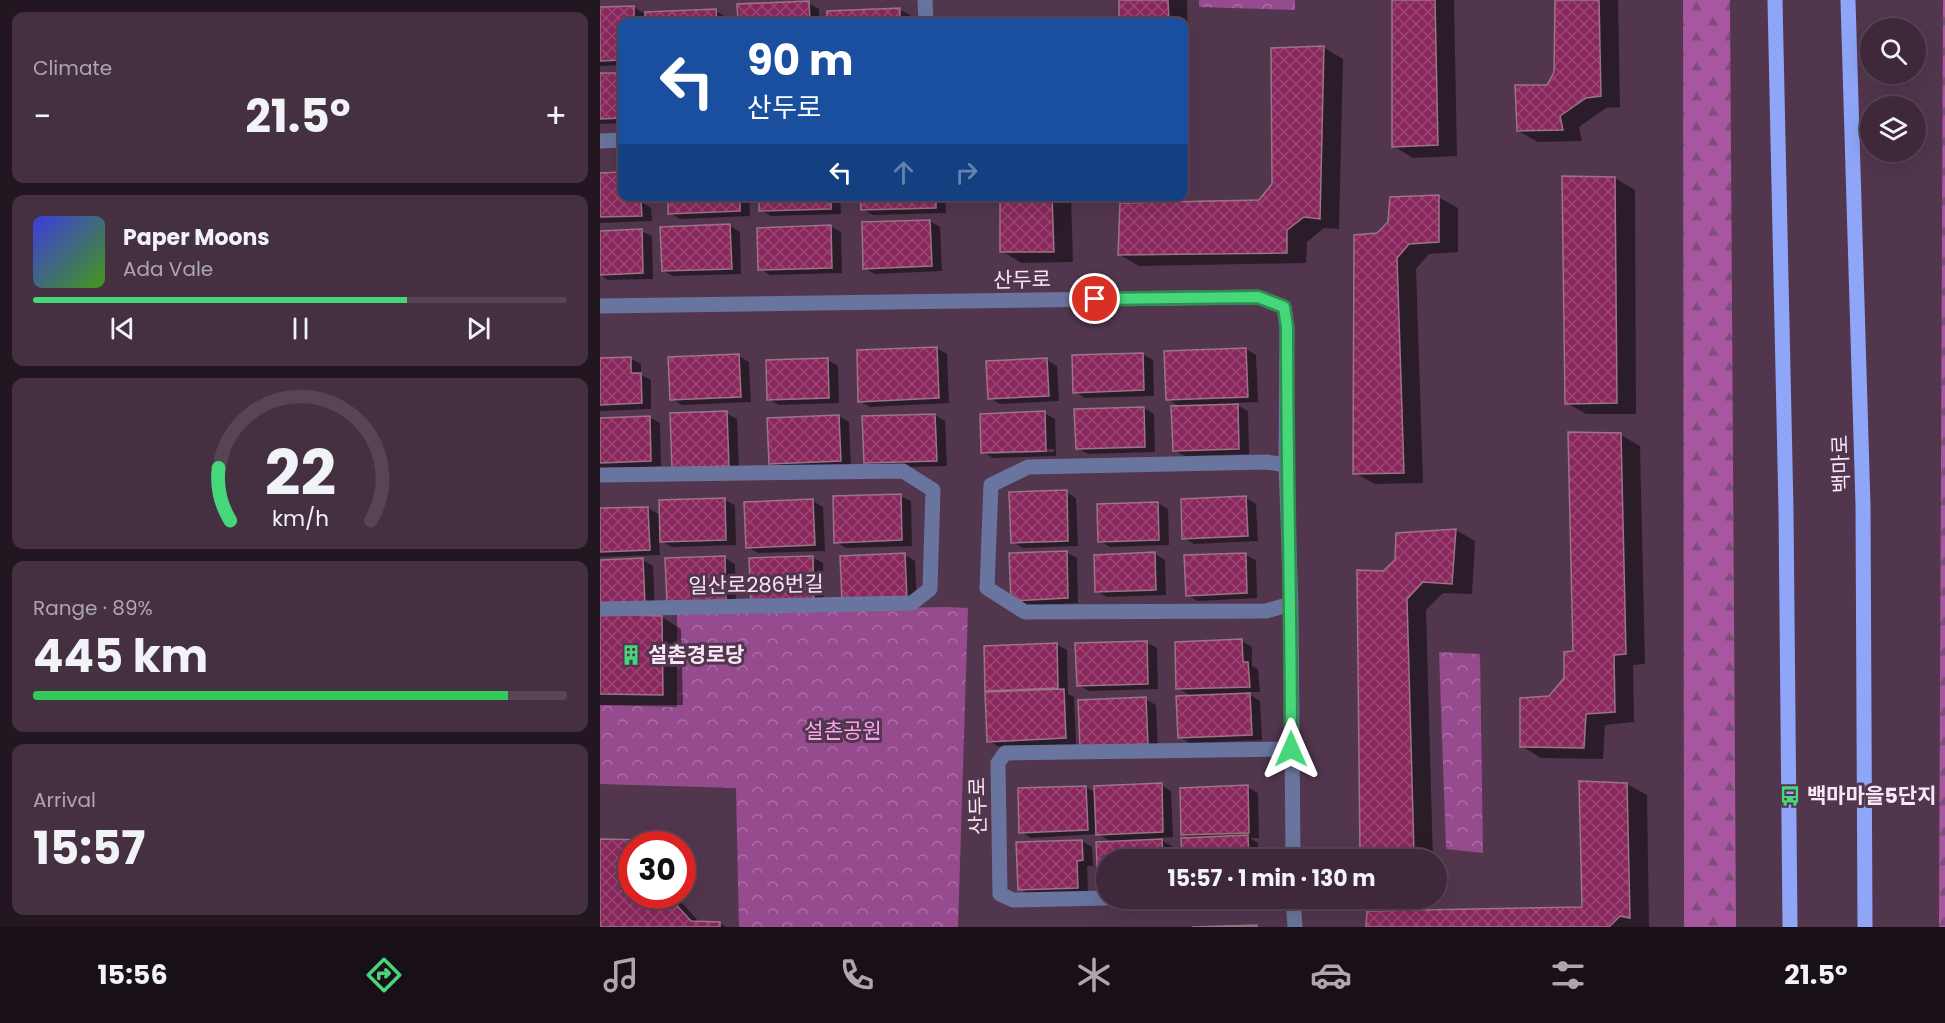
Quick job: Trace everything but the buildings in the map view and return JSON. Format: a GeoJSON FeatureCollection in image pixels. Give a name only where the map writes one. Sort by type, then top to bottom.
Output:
{"type":"FeatureCollection","features":[{"type":"Feature","properties":{"kind":"main road"},"geometry":{"type":"LineString","coordinates":[[1775,0],[1786,510],[1790,927]]}},
{"type":"Feature","properties":{"kind":"main road","name":"백마로"},"geometry":{"type":"LineString","coordinates":[[1848,0],[1863,505],[1865,927]]}},
{"type":"Feature","properties":{"kind":"street"},"geometry":{"type":"LineString","coordinates":[[925,0],[926,18]]}},
{"type":"Feature","properties":{"kind":"street"},"geometry":{"type":"LineString","coordinates":[[600,141],[618,140]]}},
{"type":"Feature","properties":{"kind":"street","name":"산두로"},"geometry":{"type":"LineString","coordinates":[[600,306],[1258,297],[1284,307],[1287,327],[1286,465],[1291,604],[1293,849]]}},
{"type":"Feature","properties":{"kind":"street"},"geometry":{"type":"LineString","coordinates":[[1286,465],[1267,462],[1028,467],[991,485],[987,588],[1026,612],[1266,611],[1291,604]]}},
{"type":"Feature","properties":{"kind":"street","name":"일산로286번길"},"geometry":{"type":"LineString","coordinates":[[600,475],[903,471],[933,490],[930,589],[912,603],[600,609]]}},
{"type":"Feature","properties":{"kind":"street","name":"산두로"},"geometry":{"type":"LineString","coordinates":[[1096,898],[1013,900],[1000,894],[998,763],[1005,753],[1291,749]]}},
{"type":"Feature","properties":{"kind":"street"},"geometry":{"type":"LineString","coordinates":[[1294,909],[1295,927]]}},
{"type":"Feature","properties":{"kind":"green space"},"geometry":{"type":"Polygon","coordinates":[[[1199,0],[1295,0],[1295,10],[1199,7],[1199,0]]]}},
{"type":"Feature","properties":{"kind":"green space"},"geometry":{"type":"Polygon","coordinates":[[[1683,0],[1730,0],[1736,927],[1684,927],[1683,0]]]}},
{"type":"Feature","properties":{"kind":"green space"},"geometry":{"type":"Polygon","coordinates":[[[1943,0],[1945,0],[1945,927],[1939,927],[1943,0]]]}},
{"type":"Feature","properties":{"kind":"green space","name":"설촌공원"},"geometry":{"type":"Polygon","coordinates":[[[968,608],[958,927],[739,927],[736,788],[600,784],[600,705],[677,707],[677,612],[968,608]]]}},
{"type":"Feature","properties":{"kind":"green space"},"geometry":{"type":"Polygon","coordinates":[[[1439,652],[1480,654],[1483,853],[1446,849],[1439,652]]]}},
{"type":"Feature","properties":{"kind":"place","name":"설촌경로당"},"geometry":{"type":"Point","coordinates":[631,655]}},
{"type":"Feature","properties":{"kind":"place","name":"백마마을5단지"},"geometry":{"type":"Point","coordinates":[1790,796]}},
{"type":"Feature","properties":{"kind":"route"},"geometry":{"type":"LineString","coordinates":[[1095,299],[1258,297],[1284,307],[1287,327],[1286,465],[1291,604],[1291,749]]}}]}
